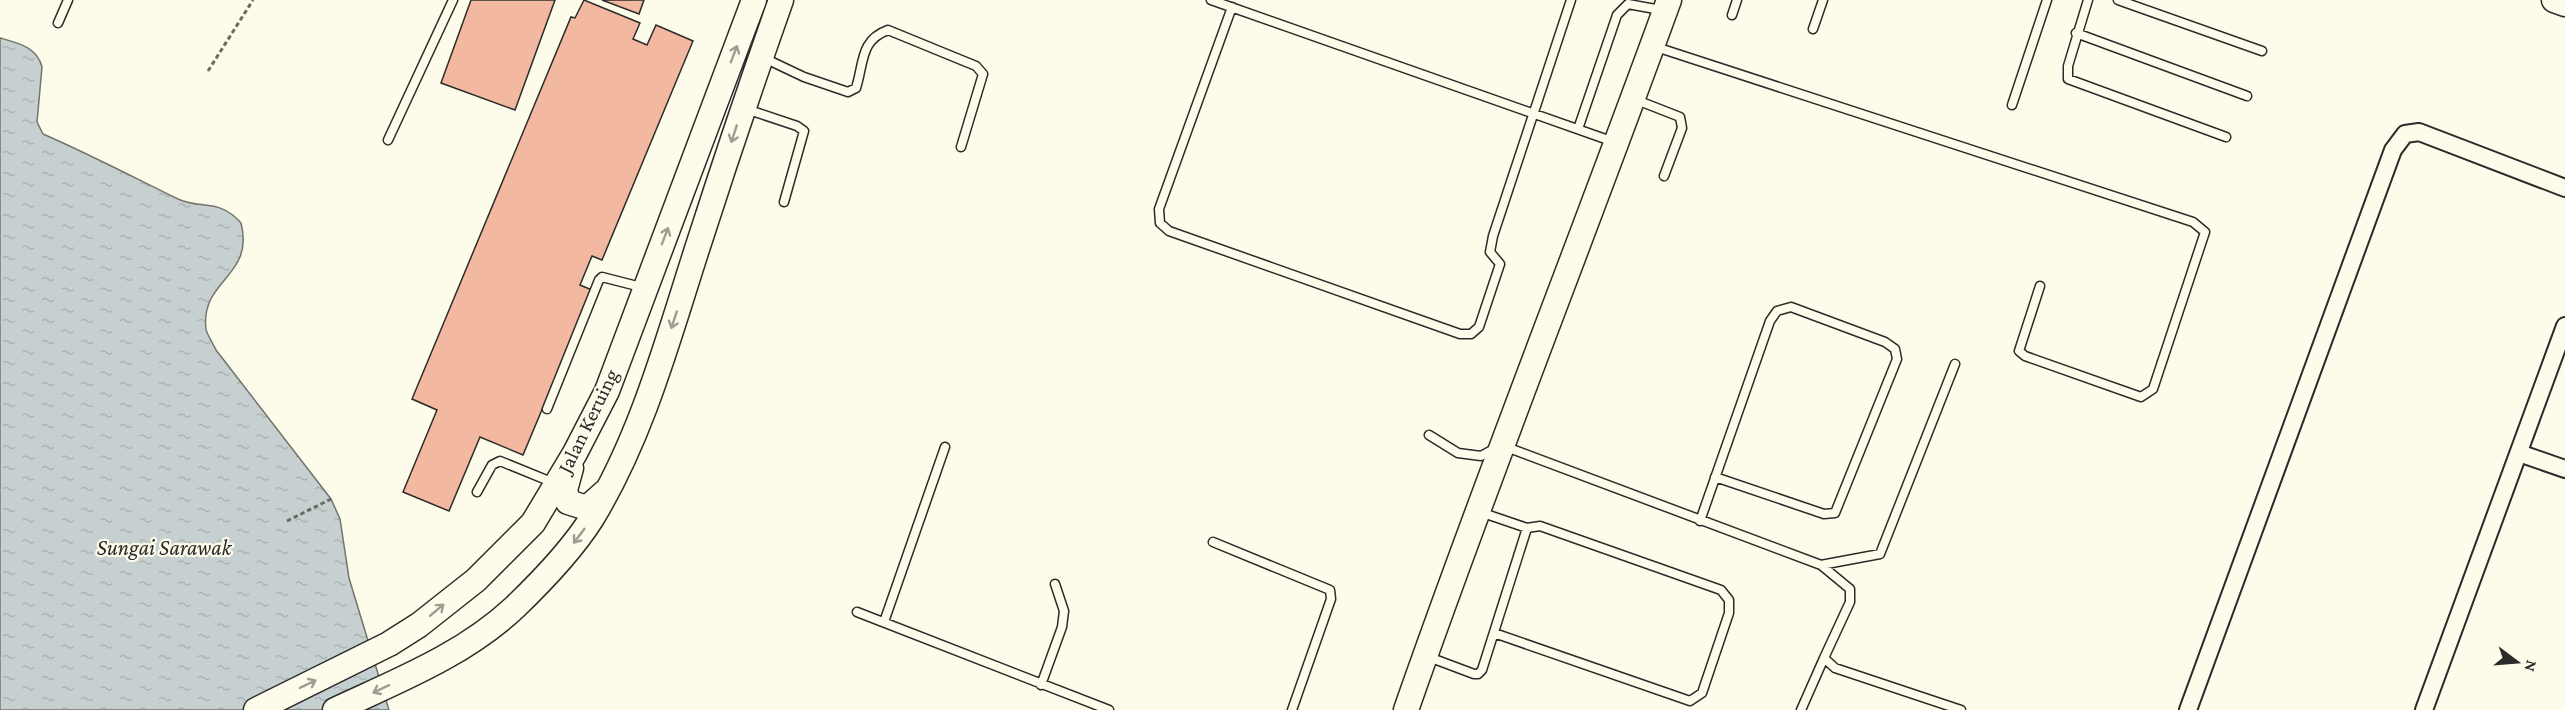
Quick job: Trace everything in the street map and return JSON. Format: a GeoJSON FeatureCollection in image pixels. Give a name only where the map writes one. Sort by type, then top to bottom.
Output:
{"type":"FeatureCollection","features":[{"type":"Feature","properties":{"kind":"main road","name":"Jalan Keruing"},"geometry":{"type":"LineString","coordinates":[[256,710],[389,644],[419,625],[477,580],[533,523],[575,453],[607,391],[754,0]]}},
{"type":"Feature","properties":{"kind":"main road","name":"Jalan Keruing"},"geometry":{"type":"LineString","coordinates":[[335,710],[426,667],[471,642],[514,607],[566,553],[591,520],[610,485],[672,328],[743,108],[782,0]]}},
{"type":"Feature","properties":{"kind":"main road"},"geometry":{"type":"LineString","coordinates":[[2554,0],[2565,4]]}},
{"type":"Feature","properties":{"kind":"main road"},"geometry":{"type":"LineString","coordinates":[[1406,710],[1476,511],[1634,99],[1667,5]]}},
{"type":"Feature","properties":{"kind":"main road"},"geometry":{"type":"LineString","coordinates":[[575,453],[566,490],[568,502],[587,508],[610,485]]}},
{"type":"Feature","properties":{"kind":"street"},"geometry":{"type":"LineString","coordinates":[[2188,710],[2393,150],[2405,134],[2419,132],[2565,188]]}},
{"type":"Feature","properties":{"kind":"street"},"geometry":{"type":"LineString","coordinates":[[2424,710],[2565,326]]}},
{"type":"Feature","properties":{"kind":"street"},"geometry":{"type":"LineString","coordinates":[[2518,453],[2565,469]]}},
{"type":"Feature","properties":{"kind":"lane"},"geometry":{"type":"LineString","coordinates":[[58,23],[68,0]]}},
{"type":"Feature","properties":{"kind":"lane"},"geometry":{"type":"LineString","coordinates":[[388,140],[453,0]]}},
{"type":"Feature","properties":{"kind":"lane"},"geometry":{"type":"LineString","coordinates":[[1211,0],[1532,115],[1617,143]]}},
{"type":"Feature","properties":{"kind":"lane"},"geometry":{"type":"LineString","coordinates":[[1232,7],[1159,209],[1160,223],[1169,231],[1460,334],[1471,334],[1479,327],[1500,264],[1490,252],[1493,236],[1571,0]]}},
{"type":"Feature","properties":{"kind":"lane"},"geometry":{"type":"LineString","coordinates":[[1732,15],[1737,0]]}},
{"type":"Feature","properties":{"kind":"lane"},"geometry":{"type":"LineString","coordinates":[[1813,29],[1823,0]]}},
{"type":"Feature","properties":{"kind":"lane"},"geometry":{"type":"LineString","coordinates":[[2012,105],[2047,0]]}},
{"type":"Feature","properties":{"kind":"lane"},"geometry":{"type":"LineString","coordinates":[[2088,0],[2076,33],[2068,66],[2068,79],[2226,137]]}},
{"type":"Feature","properties":{"kind":"lane"},"geometry":{"type":"LineString","coordinates":[[2118,0],[2262,51]]}},
{"type":"Feature","properties":{"kind":"lane"},"geometry":{"type":"LineString","coordinates":[[1578,129],[1617,15],[1628,4],[1667,5]]}},
{"type":"Feature","properties":{"kind":"lane"},"geometry":{"type":"LineString","coordinates":[[761,57],[804,77],[848,92],[856,88],[867,44],[874,35],[888,30],[976,66],[983,74],[961,147]]}},
{"type":"Feature","properties":{"kind":"lane"},"geometry":{"type":"LineString","coordinates":[[2076,33],[2247,96]]}},
{"type":"Feature","properties":{"kind":"lane"},"geometry":{"type":"LineString","coordinates":[[1653,46],[2193,222],[2205,232],[2153,389],[2141,397],[2025,356],[2019,351],[2040,286]]}},
{"type":"Feature","properties":{"kind":"lane"},"geometry":{"type":"LineString","coordinates":[[1634,99],[1680,117],[1682,128],[1664,176]]}},
{"type":"Feature","properties":{"kind":"lane"},"geometry":{"type":"LineString","coordinates":[[743,108],[797,126],[804,131],[784,202]]}},
{"type":"Feature","properties":{"kind":"lane"},"geometry":{"type":"LineString","coordinates":[[547,409],[598,280],[602,277],[609,277],[645,288]]}},
{"type":"Feature","properties":{"kind":"lane"},"geometry":{"type":"LineString","coordinates":[[1700,522],[1715,477],[1770,321],[1777,311],[1791,307],[1885,342],[1895,349],[1897,359],[1835,513],[1824,514],[1715,477]]}},
{"type":"Feature","properties":{"kind":"lane"},"geometry":{"type":"LineString","coordinates":[[1821,565],[1880,554],[1955,364]]}},
{"type":"Feature","properties":{"kind":"lane"},"geometry":{"type":"LineString","coordinates":[[1429,435],[1458,453],[1481,456],[1501,445],[1700,522],[1821,565],[1850,589],[1850,602],[1801,710]]}},
{"type":"Feature","properties":{"kind":"lane"},"geometry":{"type":"LineString","coordinates":[[884,622],[945,447]]}},
{"type":"Feature","properties":{"kind":"lane"},"geometry":{"type":"LineString","coordinates":[[477,492],[492,465],[500,461],[557,484]]}},
{"type":"Feature","properties":{"kind":"lane"},"geometry":{"type":"LineString","coordinates":[[1476,511],[1527,528],[1540,526],[1721,590],[1729,600],[1729,613],[1702,693],[1690,701],[1494,633]]}},
{"type":"Feature","properties":{"kind":"lane"},"geometry":{"type":"LineString","coordinates":[[1425,656],[1478,675],[1494,633],[1527,528]]}},
{"type":"Feature","properties":{"kind":"lane"},"geometry":{"type":"LineString","coordinates":[[1213,542],[1330,590],[1331,599],[1292,710]]}},
{"type":"Feature","properties":{"kind":"lane"},"geometry":{"type":"LineString","coordinates":[[1041,685],[1062,627],[1064,610],[1055,584]]}},
{"type":"Feature","properties":{"kind":"lane"},"geometry":{"type":"LineString","coordinates":[[857,612],[1109,710]]}},
{"type":"Feature","properties":{"kind":"lane"},"geometry":{"type":"LineString","coordinates":[[1824,658],[1836,668],[1961,710]]}},
{"type":"Feature","properties":{"kind":"path"},"geometry":{"type":"LineString","coordinates":[[208,71],[253,0]]}},
{"type":"Feature","properties":{"kind":"path"},"geometry":{"type":"LineString","coordinates":[[287,521],[331,499]]}},
{"type":"Feature","properties":{"kind":"water","name":"Sungai Sarawak"},"geometry":{"type":"Polygon","coordinates":[[[0,38],[26,47],[39,60],[42,67],[37,122],[43,134],[178,199],[225,210],[241,223],[243,241],[241,255],[211,299],[206,312],[206,329],[216,350],[331,499],[340,519],[349,578],[389,710],[0,710],[0,38]]]}},
{"type":"Feature","properties":{"kind":"building"},"geometry":{"type":"Polygon","coordinates":[[[471,0],[555,0],[515,110],[441,83],[471,0]]]}},
{"type":"Feature","properties":{"kind":"building"},"geometry":{"type":"Polygon","coordinates":[[[584,0],[640,23],[633,39],[647,45],[656,25],[693,41],[602,260],[592,256],[580,285],[592,290],[523,455],[480,437],[449,511],[403,492],[437,410],[412,399],[571,17],[575,18],[584,0]]]}},
{"type":"Feature","properties":{"kind":"building"},"geometry":{"type":"Polygon","coordinates":[[[602,0],[644,0],[639,14],[602,0]]]}}]}
